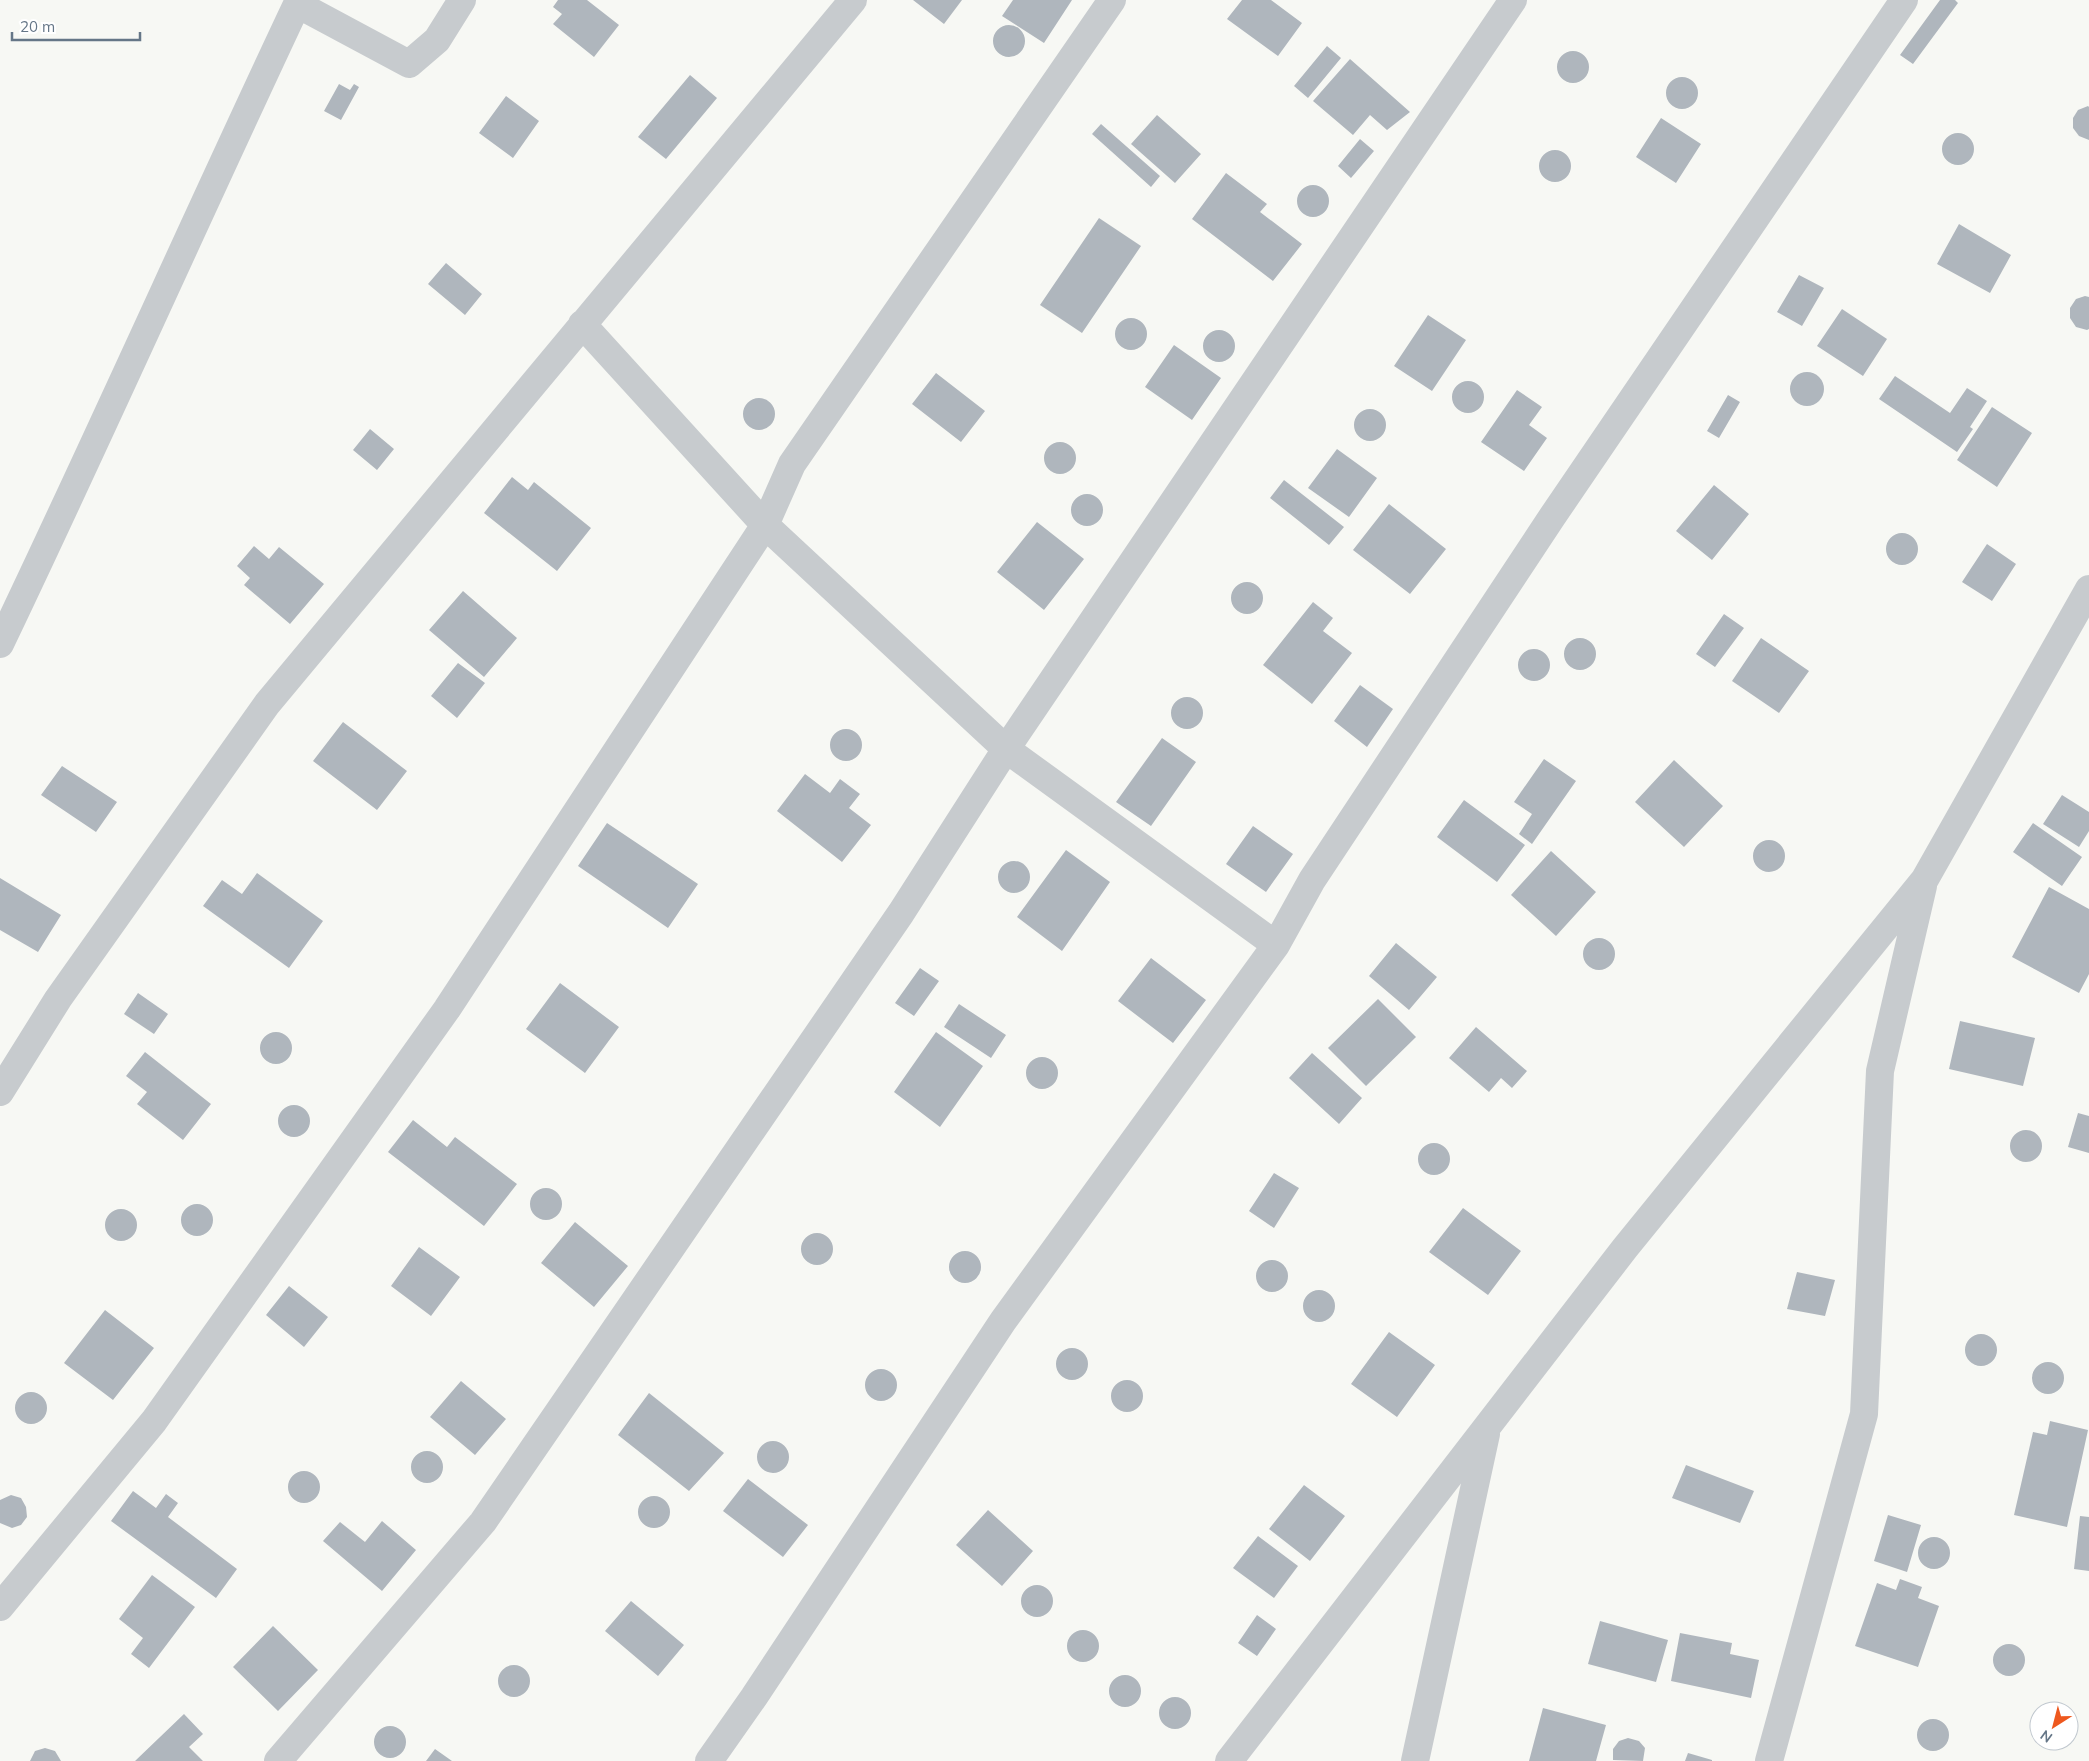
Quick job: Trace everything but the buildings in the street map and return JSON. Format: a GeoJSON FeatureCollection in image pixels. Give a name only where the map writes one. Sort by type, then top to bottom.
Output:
{"type":"FeatureCollection","features":[{"type":"Feature","properties":{"kind":"street"},"geometry":{"type":"LineString","coordinates":[[0,644],[83,471],[197,217],[298,2],[409,64],[437,40],[462,0]]}},
{"type":"Feature","properties":{"kind":"street"},"geometry":{"type":"LineString","coordinates":[[0,1092],[58,1000],[267,704],[853,0]]}},
{"type":"Feature","properties":{"kind":"street"},"geometry":{"type":"LineString","coordinates":[[0,1607],[154,1421],[446,1009],[764,525],[792,464],[1112,0]]}},
{"type":"Feature","properties":{"kind":"street"},"geometry":{"type":"LineString","coordinates":[[278,1761],[483,1522],[901,913],[1006,749],[1513,0]]}},
{"type":"Feature","properties":{"kind":"street"},"geometry":{"type":"LineString","coordinates":[[709,1761],[754,1697],[1003,1321],[1276,945],[1312,880],[1552,517],[1904,0]]}},
{"type":"Feature","properties":{"kind":"street"},"geometry":{"type":"LineString","coordinates":[[582,324],[764,525],[1006,749],[1276,945]]}},
{"type":"Feature","properties":{"kind":"street"},"geometry":{"type":"LineString","coordinates":[[1230,1761],[1625,1248],[1924,879],[2089,589]]}},
{"type":"Feature","properties":{"kind":"street"},"geometry":{"type":"LineString","coordinates":[[1770,1761],[1864,1414],[1880,1071],[1924,879]]}},
{"type":"Feature","properties":{"kind":"street"},"geometry":{"type":"LineString","coordinates":[[1415,1761],[1487,1427]]}}]}
